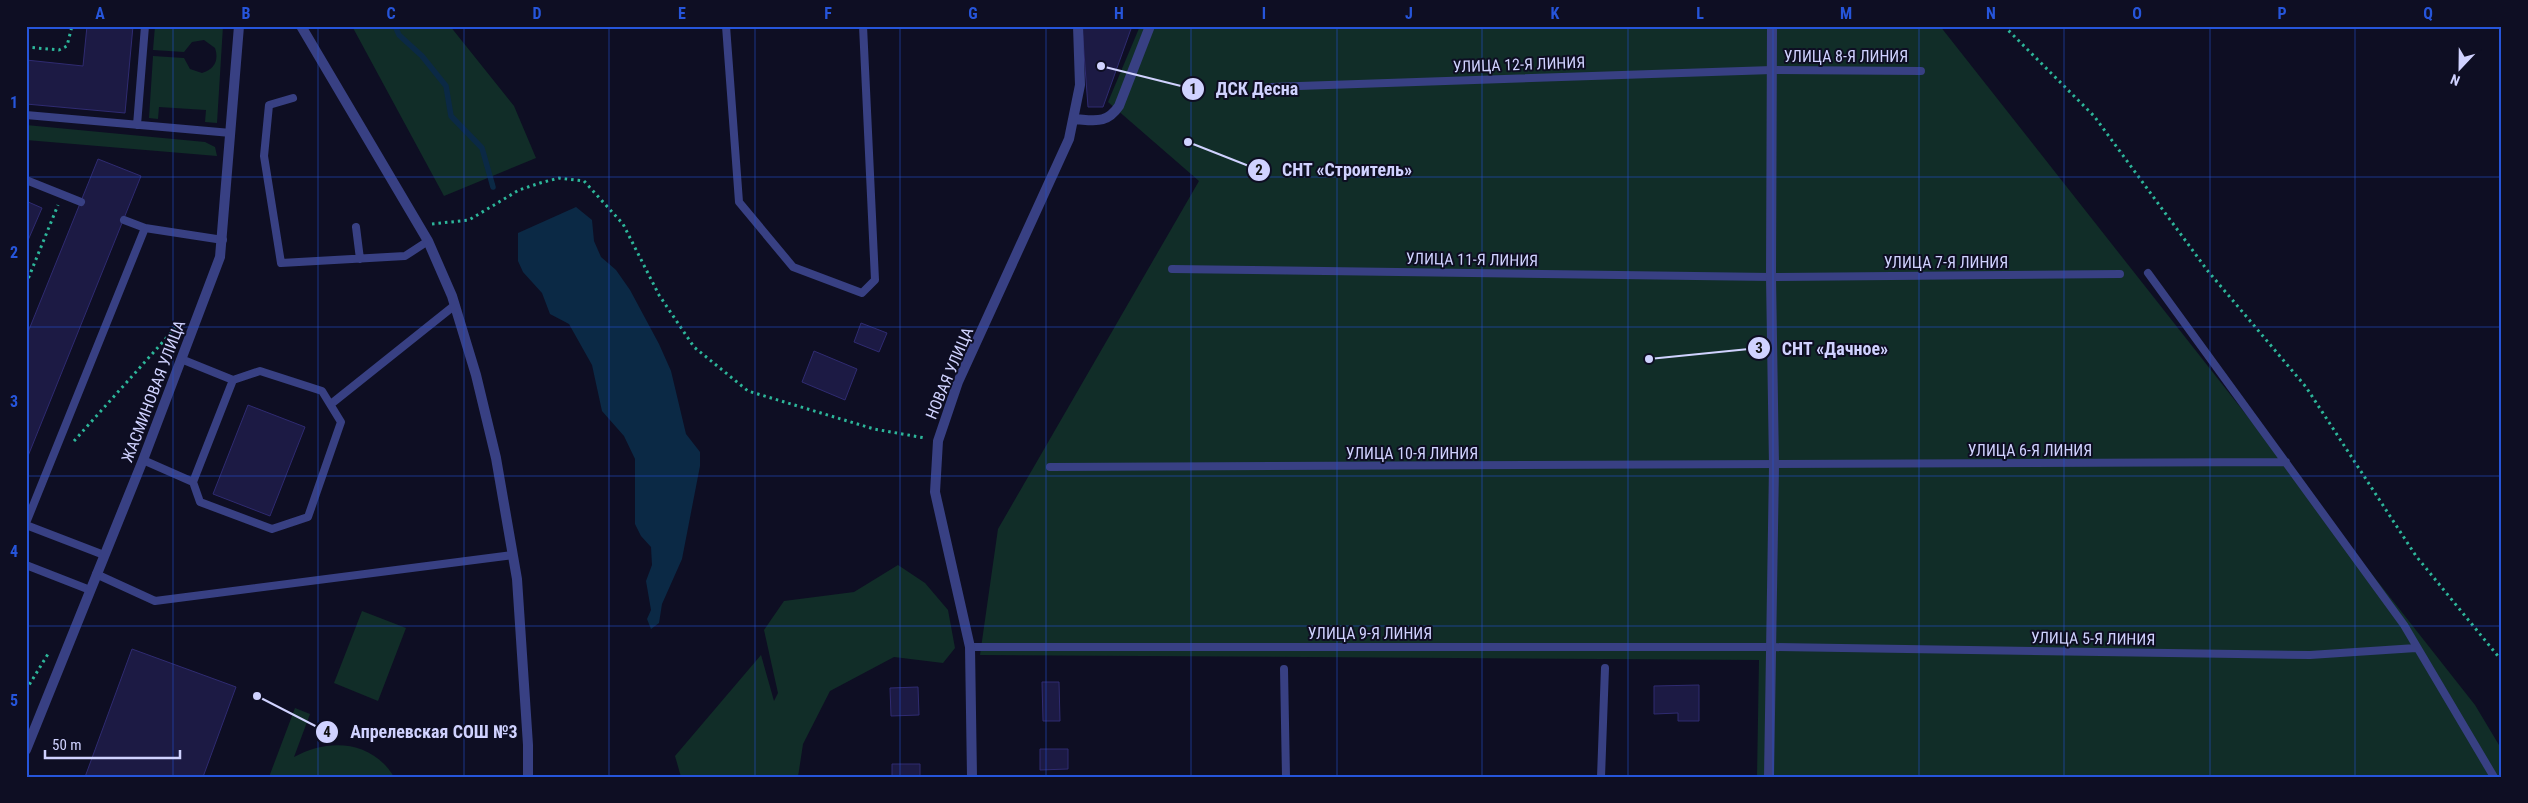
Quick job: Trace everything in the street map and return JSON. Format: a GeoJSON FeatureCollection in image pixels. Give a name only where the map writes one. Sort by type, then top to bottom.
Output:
{"type":"FeatureCollection","features":[{"type":"Feature","properties":{"kind":"street","name":"ЖАСМИНОВАЯ УЛИЦА"},"geometry":{"type":"LineString","coordinates":[[26,750],[214,276],[223,240],[239,26]]}},
{"type":"Feature","properties":{"kind":"street"},"geometry":{"type":"LineString","coordinates":[[301,26],[428,241],[455,305],[476,375],[496,458],[517,579],[528,745],[528,777]]}},
{"type":"Feature","properties":{"kind":"street","name":"НОВАЯ УЛИЦА"},"geometry":{"type":"LineString","coordinates":[[972,777],[970,647],[934,492],[938,441],[958,382],[1069,139],[1080,85],[1078,26]]}},
{"type":"Feature","properties":{"kind":"street"},"geometry":{"type":"LineString","coordinates":[[1073,119],[1098,121],[1112,117],[1119,106],[1150,26]]}},
{"type":"Feature","properties":{"kind":"street"},"geometry":{"type":"LineString","coordinates":[[1769,777],[1774,466],[1771,277],[1772,26]]}},
{"type":"Feature","properties":{"kind":"lane"},"geometry":{"type":"LineString","coordinates":[[137,125],[145,26]]}},
{"type":"Feature","properties":{"kind":"lane"},"geometry":{"type":"LineString","coordinates":[[726,26],[739,202],[793,267],[862,293],[875,280],[863,26]]}},
{"type":"Feature","properties":{"kind":"lane","name":"УЛИЦА 8-Я ЛИНИЯ"},"geometry":{"type":"LineString","coordinates":[[1772,70],[1921,70]]}},
{"type":"Feature","properties":{"kind":"lane","name":"УЛИЦА 12-Я ЛИНИЯ"},"geometry":{"type":"LineString","coordinates":[[1268,87],[1772,70]]}},
{"type":"Feature","properties":{"kind":"lane"},"geometry":{"type":"LineString","coordinates":[[293,98],[269,105],[264,156],[282,263],[405,256],[428,241]]}},
{"type":"Feature","properties":{"kind":"lane"},"geometry":{"type":"LineString","coordinates":[[26,115],[231,133]]}},
{"type":"Feature","properties":{"kind":"lane"},"geometry":{"type":"LineString","coordinates":[[26,180],[81,202]]}},
{"type":"Feature","properties":{"kind":"lane"},"geometry":{"type":"LineString","coordinates":[[124,220],[145,228],[223,240]]}},
{"type":"Feature","properties":{"kind":"lane"},"geometry":{"type":"LineString","coordinates":[[356,227],[360,259]]}},
{"type":"Feature","properties":{"kind":"lane"},"geometry":{"type":"LineString","coordinates":[[104,555],[26,524],[145,228]]}},
{"type":"Feature","properties":{"kind":"lane","name":"УЛИЦА 11-Я ЛИНИЯ"},"geometry":{"type":"LineString","coordinates":[[1172,269],[1771,277]]}},
{"type":"Feature","properties":{"kind":"lane"},"geometry":{"type":"LineString","coordinates":[[2148,273],[2399,618],[2494,777]]}},
{"type":"Feature","properties":{"kind":"lane","name":"УЛИЦА 7-Я ЛИНИЯ"},"geometry":{"type":"LineString","coordinates":[[1771,277],[2120,274]]}},
{"type":"Feature","properties":{"kind":"lane"},"geometry":{"type":"LineString","coordinates":[[331,404],[455,305]]}},
{"type":"Feature","properties":{"kind":"lane"},"geometry":{"type":"LineString","coordinates":[[181,359],[233,380],[260,371],[322,391],[341,422],[308,517],[272,529],[200,502],[193,482],[233,380]]}},
{"type":"Feature","properties":{"kind":"lane"},"geometry":{"type":"LineString","coordinates":[[142,460],[193,482]]}},
{"type":"Feature","properties":{"kind":"lane","name":"УЛИЦА 6-Я ЛИНИЯ"},"geometry":{"type":"LineString","coordinates":[[1774,466],[2286,462]]}},
{"type":"Feature","properties":{"kind":"lane","name":"УЛИЦА 10-Я ЛИНИЯ"},"geometry":{"type":"LineString","coordinates":[[1050,467],[1774,466]]}},
{"type":"Feature","properties":{"kind":"lane"},"geometry":{"type":"LineString","coordinates":[[96,574],[155,601],[512,555]]}},
{"type":"Feature","properties":{"kind":"lane"},"geometry":{"type":"LineString","coordinates":[[26,565],[90,590]]}},
{"type":"Feature","properties":{"kind":"lane","name":"УЛИЦА 9-Я ЛИНИЯ"},"geometry":{"type":"LineString","coordinates":[[970,647],[1770,647]]}},
{"type":"Feature","properties":{"kind":"lane","name":"УЛИЦА 5-Я ЛИНИЯ"},"geometry":{"type":"LineString","coordinates":[[1770,647],[2310,655],[2416,648]]}},
{"type":"Feature","properties":{"kind":"lane"},"geometry":{"type":"LineString","coordinates":[[1601,777],[1605,668]]}},
{"type":"Feature","properties":{"kind":"lane"},"geometry":{"type":"LineString","coordinates":[[1284,669],[1286,777]]}},
{"type":"Feature","properties":{"kind":"path"},"geometry":{"type":"LineString","coordinates":[[26,46],[59,50],[67,46],[72,26]]}},
{"type":"Feature","properties":{"kind":"path"},"geometry":{"type":"LineString","coordinates":[[2004,26],[2094,116],[2207,270],[2306,387],[2416,556],[2502,661]]}},
{"type":"Feature","properties":{"kind":"path"},"geometry":{"type":"LineString","coordinates":[[419,227],[437,222],[468,220],[519,190],[540,182],[559,178],[584,181],[623,224],[659,295],[694,348],[748,391],[874,429],[938,441]]}},
{"type":"Feature","properties":{"kind":"path"},"geometry":{"type":"LineString","coordinates":[[26,284],[28,274],[62,195]]}},
{"type":"Feature","properties":{"kind":"path"},"geometry":{"type":"LineString","coordinates":[[74,442],[184,319]]}},
{"type":"Feature","properties":{"kind":"path"},"geometry":{"type":"LineString","coordinates":[[26,690],[49,653]]}},
{"type":"Feature","properties":{"kind":"green space"},"geometry":{"type":"Polygon","coordinates":[[[155,26],[223,26],[217,123],[205,122],[206,110],[159,107],[158,119],[149,118],[153,56],[184,58],[190,69],[202,73],[210,69],[216,60],[215,48],[204,40],[192,42],[184,52],[153,50],[155,26]]]}},
{"type":"Feature","properties":{"kind":"green space"},"geometry":{"type":"Polygon","coordinates":[[[352,26],[450,26],[514,106],[536,158],[444,196],[352,26]]]}},
{"type":"Feature","properties":{"kind":"green space"},"geometry":{"type":"Polygon","coordinates":[[[1140,26],[1940,26],[2475,705],[2502,750],[2502,777],[1757,777],[1759,660],[980,655],[998,529],[1199,181],[1108,102],[1140,26]]]}},
{"type":"Feature","properties":{"kind":"green space"},"geometry":{"type":"Polygon","coordinates":[[[26,125],[205,142],[215,147],[217,156],[26,140],[26,125]]]}},
{"type":"Feature","properties":{"kind":"green space"},"geometry":{"type":"Polygon","coordinates":[[[898,565],[925,583],[948,610],[955,648],[943,663],[894,657],[830,691],[803,744],[798,777],[681,777],[675,756],[761,655],[774,701],[778,693],[764,630],[784,601],[854,592],[898,565]]]}},
{"type":"Feature","properties":{"kind":"green space"},"geometry":{"type":"Polygon","coordinates":[[[362,611],[406,628],[378,701],[334,683],[362,611]]]}},
{"type":"Feature","properties":{"kind":"green space"},"geometry":{"type":"Polygon","coordinates":[[[295,708],[310,714],[294,757],[321,747],[348,746],[362,749],[374,756],[385,765],[394,777],[269,777],[295,708]]]}},
{"type":"Feature","properties":{"kind":"water"},"geometry":{"type":"Polygon","coordinates":[[[576,207],[592,220],[594,241],[601,257],[616,270],[630,290],[659,344],[671,371],[686,434],[700,452],[700,466],[682,559],[662,604],[659,623],[651,629],[647,619],[651,610],[646,581],[652,565],[651,547],[641,536],[635,524],[635,459],[624,436],[602,411],[592,365],[569,324],[550,314],[542,293],[523,272],[518,261],[518,233],[576,207]]]}},
{"type":"Feature","properties":{"kind":"building"},"geometry":{"type":"Polygon","coordinates":[[[87,26],[133,26],[125,113],[26,104],[26,60],[83,66],[87,26]]]}},
{"type":"Feature","properties":{"kind":"building"},"geometry":{"type":"Polygon","coordinates":[[[1082,26],[1132,26],[1103,107],[1088,107],[1082,26]]]}},
{"type":"Feature","properties":{"kind":"building"},"geometry":{"type":"Polygon","coordinates":[[[98,159],[141,176],[26,461],[26,337],[98,159]]]}},
{"type":"Feature","properties":{"kind":"building"},"geometry":{"type":"Polygon","coordinates":[[[26,201],[42,208],[26,245],[26,201]]]}},
{"type":"Feature","properties":{"kind":"building"},"geometry":{"type":"Polygon","coordinates":[[[861,323],[887,333],[879,352],[854,342],[861,323]]]}},
{"type":"Feature","properties":{"kind":"building"},"geometry":{"type":"Polygon","coordinates":[[[814,351],[857,369],[845,400],[802,382],[814,351]]]}},
{"type":"Feature","properties":{"kind":"building"},"geometry":{"type":"Polygon","coordinates":[[[248,405],[305,427],[270,516],[213,494],[248,405]]]}},
{"type":"Feature","properties":{"kind":"building"},"geometry":{"type":"Polygon","coordinates":[[[132,649],[236,687],[203,777],[85,777],[132,649]]]}},
{"type":"Feature","properties":{"kind":"building"},"geometry":{"type":"Polygon","coordinates":[[[1042,682],[1059,682],[1060,721],[1043,721],[1042,682]]]}},
{"type":"Feature","properties":{"kind":"building"},"geometry":{"type":"Polygon","coordinates":[[[1699,685],[1699,721],[1678,721],[1678,713],[1654,714],[1654,686],[1699,685]]]}},
{"type":"Feature","properties":{"kind":"building"},"geometry":{"type":"Polygon","coordinates":[[[918,687],[919,715],[891,716],[890,688],[918,687]]]}},
{"type":"Feature","properties":{"kind":"building"},"geometry":{"type":"Polygon","coordinates":[[[1040,749],[1068,749],[1068,769],[1040,770],[1040,749]]]}},
{"type":"Feature","properties":{"kind":"building"},"geometry":{"type":"Polygon","coordinates":[[[892,764],[920,764],[920,777],[892,777],[892,764]]]}},
{"type":"Feature","properties":{"kind":"waterway"},"geometry":{"type":"LineString","coordinates":[[395,26],[399,35],[422,56],[446,86],[451,116],[482,148],[493,187]]}},
{"type":"Feature","properties":{"kind":"place","name":"ДСК Десна"},"geometry":{"type":"Point","coordinates":[1101,66]}},
{"type":"Feature","properties":{"kind":"place","name":"СНТ «Строитель»"},"geometry":{"type":"Point","coordinates":[1188,142]}},
{"type":"Feature","properties":{"kind":"place","name":"СНТ «Дачное»"},"geometry":{"type":"Point","coordinates":[1649,359]}},
{"type":"Feature","properties":{"kind":"place","name":"Апрелевская СОШ №3"},"geometry":{"type":"Point","coordinates":[257,696]}}]}
